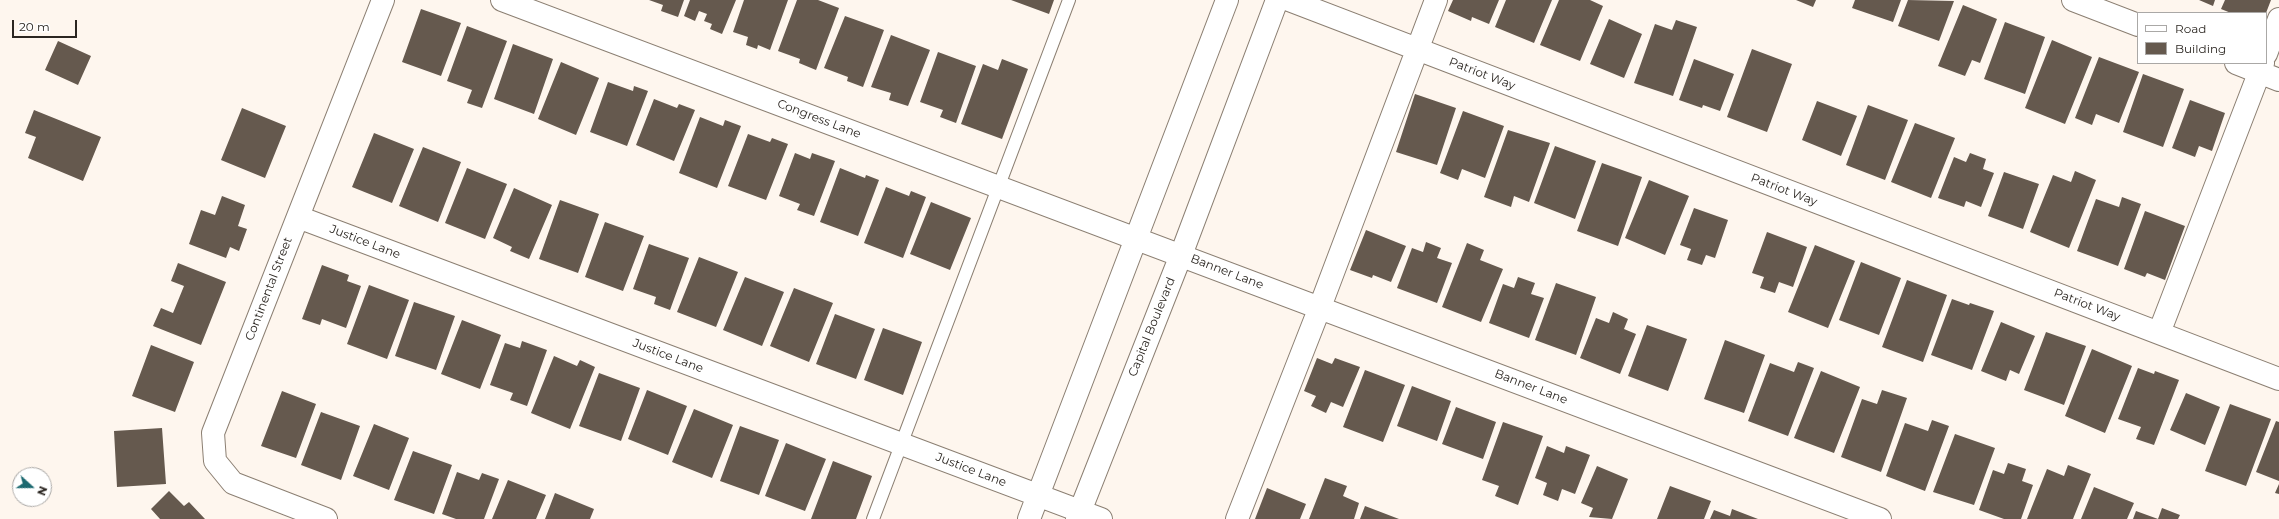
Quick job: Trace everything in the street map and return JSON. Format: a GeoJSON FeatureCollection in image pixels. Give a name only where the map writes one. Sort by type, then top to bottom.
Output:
{"type":"FeatureCollection","features":[{"type":"Feature","properties":{"kind":"street","name":"Continental Street"},"geometry":{"type":"LineString","coordinates":[[326,519],[233,483],[215,461],[213,433],[382,0]]}},
{"type":"Feature","properties":{"kind":"street","name":"Congress Lane"},"geometry":{"type":"LineString","coordinates":[[502,0],[1137,237]]}},
{"type":"Feature","properties":{"kind":"street"},"geometry":{"type":"LineString","coordinates":[[1029,519],[1227,0]]}},
{"type":"Feature","properties":{"kind":"street","name":"Capital Boulevard"},"geometry":{"type":"LineString","coordinates":[[1078,515],[1181,255],[1277,0]]}},
{"type":"Feature","properties":{"kind":"street","name":"Patriot Way"},"geometry":{"type":"LineString","coordinates":[[1290,0],[2279,379]]}},
{"type":"Feature","properties":{"kind":"street"},"geometry":{"type":"LineString","coordinates":[[1237,519],[1320,307],[1436,0]]}},
{"type":"Feature","properties":{"kind":"street"},"geometry":{"type":"LineString","coordinates":[[2073,0],[2137,25]]}},
{"type":"Feature","properties":{"kind":"street"},"geometry":{"type":"LineString","coordinates":[[2159,333],[2267,67],[2279,19]]}},
{"type":"Feature","properties":{"kind":"street"},"geometry":{"type":"LineString","coordinates":[[2244,64],[2267,67]]}},
{"type":"Feature","properties":{"kind":"street","name":"Justice Lane"},"geometry":{"type":"LineString","coordinates":[[298,217],[902,444],[1038,496],[1078,515],[1101,519]]}},
{"type":"Feature","properties":{"kind":"street","name":"Banner Lane"},"geometry":{"type":"LineString","coordinates":[[1137,237],[1181,255],[1880,519]]}},
{"type":"Feature","properties":{"kind":"lane"},"geometry":{"type":"LineString","coordinates":[[873,519],[1069,0]]}},
{"type":"Feature","properties":{"kind":"building"},"geometry":{"type":"Polygon","coordinates":[[[649,0],[684,0],[678,17],[661,11],[663,5],[649,0]]]}},
{"type":"Feature","properties":{"kind":"building"},"geometry":{"type":"Polygon","coordinates":[[[690,0],[736,0],[722,34],[710,29],[712,24],[704,21],[707,14],[699,11],[695,21],[684,16],[690,0]]]}},
{"type":"Feature","properties":{"kind":"building"},"geometry":{"type":"Polygon","coordinates":[[[744,0],[788,0],[770,50],[758,45],[757,49],[746,45],[748,37],[733,32],[744,0]]]}},
{"type":"Feature","properties":{"kind":"building"},"geometry":{"type":"Polygon","coordinates":[[[797,0],[818,0],[839,8],[816,70],[799,63],[800,59],[778,51],[797,0]]]}},
{"type":"Feature","properties":{"kind":"building"},"geometry":{"type":"Polygon","coordinates":[[[1011,0],[1054,0],[1049,14],[1011,0]]]}},
{"type":"Feature","properties":{"kind":"building"},"geometry":{"type":"Polygon","coordinates":[[[1453,0],[1499,0],[1489,24],[1472,17],[1471,21],[1448,11],[1453,0]]]}},
{"type":"Feature","properties":{"kind":"building"},"geometry":{"type":"Polygon","coordinates":[[[1506,0],[1552,0],[1534,43],[1495,27],[1506,0]]]}},
{"type":"Feature","properties":{"kind":"building"},"geometry":{"type":"Polygon","coordinates":[[[1559,0],[1590,0],[1603,6],[1580,61],[1540,45],[1559,0]]]}},
{"type":"Feature","properties":{"kind":"building"},"geometry":{"type":"Polygon","coordinates":[[[1796,0],[1816,0],[1813,7],[1796,0]]]}},
{"type":"Feature","properties":{"kind":"building"},"geometry":{"type":"Polygon","coordinates":[[[1855,0],[1901,0],[1893,22],[1852,8],[1855,0]]]}},
{"type":"Feature","properties":{"kind":"building"},"geometry":{"type":"Polygon","coordinates":[[[1908,0],[1954,1],[1939,41],[1898,26],[1908,0]]]}},
{"type":"Feature","properties":{"kind":"building"},"geometry":{"type":"Polygon","coordinates":[[[2199,0],[2215,0],[2213,6],[2199,0]]]}},
{"type":"Feature","properties":{"kind":"building"},"geometry":{"type":"Polygon","coordinates":[[[2225,0],[2271,0],[2266,12],[2228,12],[2221,9],[2225,0]]]}},
{"type":"Feature","properties":{"kind":"building"},"geometry":{"type":"Polygon","coordinates":[[[1963,5],[1997,19],[1980,63],[1972,60],[1965,76],[1938,66],[1963,5]]]}},
{"type":"Feature","properties":{"kind":"building"},"geometry":{"type":"Polygon","coordinates":[[[421,9],[461,23],[441,76],[402,62],[421,9]]]}},
{"type":"Feature","properties":{"kind":"building"},"geometry":{"type":"Polygon","coordinates":[[[845,16],[884,30],[863,87],[847,81],[848,77],[824,68],[845,16]]]}},
{"type":"Feature","properties":{"kind":"building"},"geometry":{"type":"Polygon","coordinates":[[[1609,19],[1642,34],[1624,78],[1590,64],[1609,19]]]}},
{"type":"Feature","properties":{"kind":"building"},"geometry":{"type":"Polygon","coordinates":[[[1676,20],[1697,27],[1673,96],[1634,83],[1655,24],[1672,30],[1676,20]]]}},
{"type":"Feature","properties":{"kind":"building"},"geometry":{"type":"Polygon","coordinates":[[[2005,22],[2045,37],[2025,94],[1984,79],[2005,22]]]}},
{"type":"Feature","properties":{"kind":"building"},"geometry":{"type":"Polygon","coordinates":[[[467,26],[507,41],[482,108],[467,103],[472,90],[447,81],[467,26]]]}},
{"type":"Feature","properties":{"kind":"building"},"geometry":{"type":"Polygon","coordinates":[[[891,35],[930,50],[908,106],[889,100],[891,93],[871,87],[891,35]]]}},
{"type":"Feature","properties":{"kind":"building"},"geometry":{"type":"Polygon","coordinates":[[[2052,40],[2092,57],[2065,124],[2025,108],[2052,40]]]}},
{"type":"Feature","properties":{"kind":"building"},"geometry":{"type":"Polygon","coordinates":[[[58,41],[91,56],[78,85],[45,70],[58,41]]]}},
{"type":"Feature","properties":{"kind":"building"},"geometry":{"type":"Polygon","coordinates":[[[513,44],[553,59],[534,114],[494,99],[513,44]]]}},
{"type":"Feature","properties":{"kind":"building"},"geometry":{"type":"Polygon","coordinates":[[[1752,49],[1792,64],[1767,132],[1727,117],[1752,49]]]}},
{"type":"Feature","properties":{"kind":"building"},"geometry":{"type":"Polygon","coordinates":[[[938,52],[976,66],[956,123],[940,117],[943,110],[920,102],[938,52]]]}},
{"type":"Feature","properties":{"kind":"building"},"geometry":{"type":"Polygon","coordinates":[[[2099,57],[2139,72],[2119,123],[2096,114],[2092,125],[2075,118],[2099,57]]]}},
{"type":"Feature","properties":{"kind":"building"},"geometry":{"type":"Polygon","coordinates":[[[1002,59],[1028,69],[1002,139],[961,124],[983,64],[998,70],[1002,59]]]}},
{"type":"Feature","properties":{"kind":"building"},"geometry":{"type":"Polygon","coordinates":[[[1694,59],[1734,74],[1720,111],[1703,105],[1702,108],[1679,100],[1694,59]]]}},
{"type":"Feature","properties":{"kind":"building"},"geometry":{"type":"Polygon","coordinates":[[[561,62],[599,78],[576,135],[538,119],[561,62]]]}},
{"type":"Feature","properties":{"kind":"building"},"geometry":{"type":"Polygon","coordinates":[[[2143,74],[2184,89],[2163,147],[2123,132],[2143,74]]]}},
{"type":"Feature","properties":{"kind":"building"},"geometry":{"type":"Polygon","coordinates":[[[608,82],[633,91],[634,86],[648,91],[627,146],[590,132],[608,82]]]}},
{"type":"Feature","properties":{"kind":"building"},"geometry":{"type":"Polygon","coordinates":[[[1415,94],[1456,108],[1437,165],[1396,152],[1415,94]]]}},
{"type":"Feature","properties":{"kind":"building"},"geometry":{"type":"Polygon","coordinates":[[[654,99],[677,108],[679,104],[695,110],[674,161],[636,145],[654,99]]]}},
{"type":"Feature","properties":{"kind":"building"},"geometry":{"type":"Polygon","coordinates":[[[2190,100],[2225,113],[2212,151],[2199,146],[2195,157],[2172,148],[2190,100]]]}},
{"type":"Feature","properties":{"kind":"building"},"geometry":{"type":"Polygon","coordinates":[[[1817,101],[1857,116],[1841,156],[1802,140],[1817,101]]]}},
{"type":"Feature","properties":{"kind":"building"},"geometry":{"type":"Polygon","coordinates":[[[1868,105],[1908,120],[1885,180],[1846,165],[1868,105]]]}},
{"type":"Feature","properties":{"kind":"building"},"geometry":{"type":"Polygon","coordinates":[[[242,108],[286,126],[265,178],[221,160],[242,108]]]}},
{"type":"Feature","properties":{"kind":"building"},"geometry":{"type":"Polygon","coordinates":[[[34,110],[101,137],[83,181],[28,158],[36,137],[25,133],[34,110]]]}},
{"type":"Feature","properties":{"kind":"building"},"geometry":{"type":"Polygon","coordinates":[[[1463,111],[1504,126],[1485,178],[1462,169],[1458,180],[1440,173],[1463,111]]]}},
{"type":"Feature","properties":{"kind":"building"},"geometry":{"type":"Polygon","coordinates":[[[700,117],[723,126],[725,120],[741,126],[717,188],[679,173],[700,117]]]}},
{"type":"Feature","properties":{"kind":"building"},"geometry":{"type":"Polygon","coordinates":[[[1915,123],[1955,138],[1931,198],[1891,182],[1915,123]]]}},
{"type":"Feature","properties":{"kind":"building"},"geometry":{"type":"Polygon","coordinates":[[[1508,130],[1550,143],[1529,202],[1514,196],[1511,207],[1484,197],[1508,130]]]}},
{"type":"Feature","properties":{"kind":"building"},"geometry":{"type":"Polygon","coordinates":[[[374,133],[414,149],[392,203],[352,187],[374,133]]]}},
{"type":"Feature","properties":{"kind":"building"},"geometry":{"type":"Polygon","coordinates":[[[748,134],[770,142],[772,138],[788,144],[766,200],[728,186],[748,134]]]}},
{"type":"Feature","properties":{"kind":"building"},"geometry":{"type":"Polygon","coordinates":[[[1555,146],[1596,161],[1575,219],[1534,203],[1555,146]]]}},
{"type":"Feature","properties":{"kind":"building"},"geometry":{"type":"Polygon","coordinates":[[[423,147],[461,162],[438,222],[399,206],[423,147]]]}},
{"type":"Feature","properties":{"kind":"building"},"geometry":{"type":"Polygon","coordinates":[[[795,153],[810,159],[812,153],[835,161],[814,216],[797,210],[800,204],[779,196],[795,153]]]}},
{"type":"Feature","properties":{"kind":"building"},"geometry":{"type":"Polygon","coordinates":[[[1970,153],[1986,159],[1983,169],[1994,173],[1981,207],[1966,201],[1964,207],[1938,198],[1954,157],[1966,162],[1970,153]]]}},
{"type":"Feature","properties":{"kind":"building"},"geometry":{"type":"Polygon","coordinates":[[[1602,163],[1642,177],[1618,246],[1577,231],[1602,163]]]}},
{"type":"Feature","properties":{"kind":"building"},"geometry":{"type":"Polygon","coordinates":[[[467,168],[507,184],[485,239],[445,223],[467,168]]]}},
{"type":"Feature","properties":{"kind":"building"},"geometry":{"type":"Polygon","coordinates":[[[840,168],[865,178],[866,175],[879,180],[858,236],[820,222],[840,168]]]}},
{"type":"Feature","properties":{"kind":"building"},"geometry":{"type":"Polygon","coordinates":[[[2075,171],[2096,180],[2069,248],[2030,232],[2053,175],[2071,182],[2075,171]]]}},
{"type":"Feature","properties":{"kind":"building"},"geometry":{"type":"Polygon","coordinates":[[[2004,172],[2039,184],[2023,229],[1988,216],[2004,172]]]}},
{"type":"Feature","properties":{"kind":"building"},"geometry":{"type":"Polygon","coordinates":[[[1649,180],[1689,196],[1665,255],[1625,238],[1649,180]]]}},
{"type":"Feature","properties":{"kind":"building"},"geometry":{"type":"Polygon","coordinates":[[[886,187],[909,196],[911,191],[926,197],[903,258],[864,243],[886,187]]]}},
{"type":"Feature","properties":{"kind":"building"},"geometry":{"type":"Polygon","coordinates":[[[514,188],[552,205],[529,259],[510,251],[512,247],[493,238],[514,188]]]}},
{"type":"Feature","properties":{"kind":"building"},"geometry":{"type":"Polygon","coordinates":[[[222,196],[245,205],[238,226],[247,229],[239,251],[230,247],[226,258],[189,244],[201,210],[215,215],[222,196]]]}},
{"type":"Feature","properties":{"kind":"building"},"geometry":{"type":"Polygon","coordinates":[[[2122,197],[2141,204],[2118,266],[2077,251],[2096,199],[2119,207],[2122,197]]]}},
{"type":"Feature","properties":{"kind":"building"},"geometry":{"type":"Polygon","coordinates":[[[560,200],[599,214],[578,273],[539,259],[560,200]]]}},
{"type":"Feature","properties":{"kind":"building"},"geometry":{"type":"Polygon","coordinates":[[[931,202],[971,218],[950,270],[910,254],[931,202]]]}},
{"type":"Feature","properties":{"kind":"building"},"geometry":{"type":"Polygon","coordinates":[[[1694,208],[1728,220],[1715,258],[1706,255],[1702,265],[1687,260],[1691,249],[1680,245],[1694,208]]]}},
{"type":"Feature","properties":{"kind":"building"},"geometry":{"type":"Polygon","coordinates":[[[2145,211],[2185,226],[2165,280],[2147,273],[2145,277],[2124,269],[2145,211]]]}},
{"type":"Feature","properties":{"kind":"building"},"geometry":{"type":"Polygon","coordinates":[[[605,222],[644,236],[623,291],[585,277],[605,222]]]}},
{"type":"Feature","properties":{"kind":"building"},"geometry":{"type":"Polygon","coordinates":[[[1366,230],[1406,246],[1391,282],[1373,275],[1372,278],[1350,270],[1366,230]]]}},
{"type":"Feature","properties":{"kind":"building"},"geometry":{"type":"Polygon","coordinates":[[[1767,232],[1807,247],[1793,287],[1779,282],[1775,293],[1760,288],[1764,277],[1752,273],[1767,232]]]}},
{"type":"Feature","properties":{"kind":"building"},"geometry":{"type":"Polygon","coordinates":[[[1426,242],[1441,248],[1437,258],[1452,263],[1437,303],[1397,288],[1412,248],[1423,252],[1426,242]]]}},
{"type":"Feature","properties":{"kind":"building"},"geometry":{"type":"Polygon","coordinates":[[[1467,243],[1484,250],[1480,260],[1503,269],[1481,322],[1442,307],[1467,243]]]}},
{"type":"Feature","properties":{"kind":"building"},"geometry":{"type":"Polygon","coordinates":[[[649,244],[689,258],[670,310],[654,304],[656,297],[633,289],[649,244]]]}},
{"type":"Feature","properties":{"kind":"building"},"geometry":{"type":"Polygon","coordinates":[[[1815,245],[1855,261],[1828,328],[1788,312],[1815,245]]]}},
{"type":"Feature","properties":{"kind":"building"},"geometry":{"type":"Polygon","coordinates":[[[699,257],[738,272],[716,327],[677,312],[699,257]]]}},
{"type":"Feature","properties":{"kind":"building"},"geometry":{"type":"Polygon","coordinates":[[[1861,262],[1901,278],[1879,335],[1839,320],[1861,262]]]}},
{"type":"Feature","properties":{"kind":"building"},"geometry":{"type":"Polygon","coordinates":[[[178,263],[226,282],[201,345],[153,326],[161,308],[173,313],[184,286],[171,281],[178,263]]]}},
{"type":"Feature","properties":{"kind":"building"},"geometry":{"type":"Polygon","coordinates":[[[322,265],[349,275],[347,281],[361,286],[346,328],[322,319],[320,325],[302,319],[322,265]]]}},
{"type":"Feature","properties":{"kind":"building"},"geometry":{"type":"Polygon","coordinates":[[[745,277],[784,292],[762,346],[723,330],[745,277]]]}},
{"type":"Feature","properties":{"kind":"building"},"geometry":{"type":"Polygon","coordinates":[[[1518,277],[1535,283],[1531,294],[1544,298],[1529,338],[1489,323],[1503,284],[1514,288],[1518,277]]]}},
{"type":"Feature","properties":{"kind":"building"},"geometry":{"type":"Polygon","coordinates":[[[1907,280],[1947,295],[1923,362],[1882,347],[1907,280]]]}},
{"type":"Feature","properties":{"kind":"building"},"geometry":{"type":"Polygon","coordinates":[[[1556,283],[1596,297],[1576,355],[1535,340],[1556,283]]]}},
{"type":"Feature","properties":{"kind":"building"},"geometry":{"type":"Polygon","coordinates":[[[369,285],[409,300],[387,359],[347,344],[369,285]]]}},
{"type":"Feature","properties":{"kind":"building"},"geometry":{"type":"Polygon","coordinates":[[[794,288],[833,303],[809,362],[770,346],[794,288]]]}},
{"type":"Feature","properties":{"kind":"building"},"geometry":{"type":"Polygon","coordinates":[[[1952,299],[1994,311],[1972,370],[1931,355],[1952,299]]]}},
{"type":"Feature","properties":{"kind":"building"},"geometry":{"type":"Polygon","coordinates":[[[414,302],[455,316],[436,370],[395,356],[414,302]]]}},
{"type":"Feature","properties":{"kind":"building"},"geometry":{"type":"Polygon","coordinates":[[[1613,312],[1628,319],[1624,329],[1636,334],[1620,374],[1580,358],[1596,318],[1609,323],[1613,312]]]}},
{"type":"Feature","properties":{"kind":"building"},"geometry":{"type":"Polygon","coordinates":[[[835,314],[875,329],[856,379],[816,364],[835,314]]]}},
{"type":"Feature","properties":{"kind":"building"},"geometry":{"type":"Polygon","coordinates":[[[462,320],[501,335],[480,389],[441,374],[462,320]]]}},
{"type":"Feature","properties":{"kind":"building"},"geometry":{"type":"Polygon","coordinates":[[[2001,322],[2035,336],[2019,374],[2010,370],[2006,381],[1981,371],[2001,322]]]}},
{"type":"Feature","properties":{"kind":"building"},"geometry":{"type":"Polygon","coordinates":[[[1647,325],[1687,339],[1668,391],[1628,376],[1647,325]]]}},
{"type":"Feature","properties":{"kind":"building"},"geometry":{"type":"Polygon","coordinates":[[[883,328],[922,342],[903,395],[864,380],[883,328]]]}},
{"type":"Feature","properties":{"kind":"building"},"geometry":{"type":"Polygon","coordinates":[[[2046,332],[2086,346],[2064,405],[2024,390],[2046,332]]]}},
{"type":"Feature","properties":{"kind":"building"},"geometry":{"type":"Polygon","coordinates":[[[1725,340],[1765,355],[1744,413],[1704,399],[1725,340]]]}},
{"type":"Feature","properties":{"kind":"building"},"geometry":{"type":"Polygon","coordinates":[[[522,341],[547,350],[527,406],[510,400],[513,393],[490,385],[505,343],[520,348],[522,341]]]}},
{"type":"Feature","properties":{"kind":"building"},"geometry":{"type":"Polygon","coordinates":[[[151,345],[194,362],[175,412],[132,396],[151,345]]]}},
{"type":"Feature","properties":{"kind":"building"},"geometry":{"type":"Polygon","coordinates":[[[2092,349],[2132,366],[2105,433],[2065,416],[2092,349]]]}},
{"type":"Feature","properties":{"kind":"building"},"geometry":{"type":"Polygon","coordinates":[[[554,356],[577,366],[580,360],[595,367],[570,429],[531,413],[554,356]]]}},
{"type":"Feature","properties":{"kind":"building"},"geometry":{"type":"Polygon","coordinates":[[[1317,358],[1332,364],[1335,358],[1360,367],[1343,407],[1331,402],[1326,413],[1311,406],[1316,396],[1304,391],[1317,358]]]}},
{"type":"Feature","properties":{"kind":"building"},"geometry":{"type":"Polygon","coordinates":[[[1798,362],[1814,368],[1788,436],[1748,421],[1770,363],[1794,372],[1798,362]]]}},
{"type":"Feature","properties":{"kind":"building"},"geometry":{"type":"Polygon","coordinates":[[[2138,368],[2154,374],[2155,371],[2179,380],[2154,445],[2136,439],[2141,427],[2118,419],[2138,368]]]}},
{"type":"Feature","properties":{"kind":"building"},"geometry":{"type":"Polygon","coordinates":[[[1365,370],[1405,385],[1383,442],[1343,427],[1365,370]]]}},
{"type":"Feature","properties":{"kind":"building"},"geometry":{"type":"Polygon","coordinates":[[[1821,371],[1860,387],[1834,453],[1794,438],[1821,371]]]}},
{"type":"Feature","properties":{"kind":"building"},"geometry":{"type":"Polygon","coordinates":[[[599,373],[640,388],[621,441],[579,426],[599,373]]]}},
{"type":"Feature","properties":{"kind":"building"},"geometry":{"type":"Polygon","coordinates":[[[1412,386],[1451,401],[1437,441],[1397,426],[1412,386]]]}},
{"type":"Feature","properties":{"kind":"building"},"geometry":{"type":"Polygon","coordinates":[[[647,390],[687,406],[668,455],[628,439],[647,390]]]}},
{"type":"Feature","properties":{"kind":"building"},"geometry":{"type":"Polygon","coordinates":[[[1882,390],[1907,398],[1881,472],[1841,457],[1862,399],[1877,404],[1882,390]]]}},
{"type":"Feature","properties":{"kind":"building"},"geometry":{"type":"Polygon","coordinates":[[[282,391],[316,404],[296,458],[261,446],[282,391]]]}},
{"type":"Feature","properties":{"kind":"building"},"geometry":{"type":"Polygon","coordinates":[[[2186,393],[2220,407],[2205,445],[2170,430],[2186,393]]]}},
{"type":"Feature","properties":{"kind":"building"},"geometry":{"type":"Polygon","coordinates":[[[2230,404],[2271,419],[2246,486],[2205,471],[2230,404]]]}},
{"type":"Feature","properties":{"kind":"building"},"geometry":{"type":"Polygon","coordinates":[[[1456,407],[1496,422],[1483,459],[1442,444],[1456,407]]]}},
{"type":"Feature","properties":{"kind":"building"},"geometry":{"type":"Polygon","coordinates":[[[694,409],[733,425],[712,478],[672,462],[694,409]]]}},
{"type":"Feature","properties":{"kind":"building"},"geometry":{"type":"Polygon","coordinates":[[[321,412],[360,426],[341,480],[301,465],[321,412]]]}},
{"type":"Feature","properties":{"kind":"building"},"geometry":{"type":"Polygon","coordinates":[[[1932,420],[1949,426],[1925,491],[1886,476],[1905,423],[1928,431],[1932,420]]]}},
{"type":"Feature","properties":{"kind":"building"},"geometry":{"type":"Polygon","coordinates":[[[2276,421],[2279,422],[2279,481],[2256,472],[2276,421]]]}},
{"type":"Feature","properties":{"kind":"building"},"geometry":{"type":"Polygon","coordinates":[[[1503,422],[1543,436],[1518,505],[1495,496],[1499,486],[1482,480],[1503,422]]]}},
{"type":"Feature","properties":{"kind":"building"},"geometry":{"type":"Polygon","coordinates":[[[374,424],[409,438],[389,490],[353,476],[374,424]]]}},
{"type":"Feature","properties":{"kind":"building"},"geometry":{"type":"Polygon","coordinates":[[[740,426],[779,440],[759,495],[720,481],[740,426]]]}},
{"type":"Feature","properties":{"kind":"building"},"geometry":{"type":"Polygon","coordinates":[[[162,428],[166,484],[117,487],[114,431],[162,428]]]}},
{"type":"Feature","properties":{"kind":"building"},"geometry":{"type":"Polygon","coordinates":[[[1955,434],[1995,448],[1974,505],[1933,492],[1955,434]]]}},
{"type":"Feature","properties":{"kind":"building"},"geometry":{"type":"Polygon","coordinates":[[[786,443],[826,459],[805,511],[765,496],[786,443]]]}},
{"type":"Feature","properties":{"kind":"building"},"geometry":{"type":"Polygon","coordinates":[[[1547,446],[1564,453],[1566,446],[1590,455],[1575,494],[1562,489],[1558,501],[1543,495],[1547,483],[1535,478],[1547,446]]]}},
{"type":"Feature","properties":{"kind":"building"},"geometry":{"type":"Polygon","coordinates":[[[413,451],[452,465],[434,514],[394,500],[413,451]]]}},
{"type":"Feature","properties":{"kind":"building"},"geometry":{"type":"Polygon","coordinates":[[[833,461],[872,476],[856,519],[811,519],[833,461]]]}},
{"type":"Feature","properties":{"kind":"building"},"geometry":{"type":"Polygon","coordinates":[[[2008,463],[2026,469],[2022,481],[2033,485],[2021,519],[2004,519],[1979,510],[1993,470],[2004,474],[2008,463]]]}},
{"type":"Feature","properties":{"kind":"building"},"geometry":{"type":"Polygon","coordinates":[[[2068,465],[2091,474],[2073,519],[2027,519],[2047,469],[2064,476],[2068,465]]]}},
{"type":"Feature","properties":{"kind":"building"},"geometry":{"type":"Polygon","coordinates":[[[1597,466],[1628,479],[1612,519],[1589,517],[1593,508],[1581,503],[1597,466]]]}},
{"type":"Feature","properties":{"kind":"building"},"geometry":{"type":"Polygon","coordinates":[[[457,472],[479,480],[482,473],[499,479],[484,519],[456,519],[442,514],[457,472]]]}},
{"type":"Feature","properties":{"kind":"building"},"geometry":{"type":"Polygon","coordinates":[[[1325,478],[1347,486],[1343,496],[1359,503],[1354,519],[1309,519],[1325,478]]]}},
{"type":"Feature","properties":{"kind":"building"},"geometry":{"type":"Polygon","coordinates":[[[508,480],[546,495],[536,519],[492,519],[508,480]]]}},
{"type":"Feature","properties":{"kind":"building"},"geometry":{"type":"Polygon","coordinates":[[[2279,484],[2279,494],[2275,493],[2279,484]]]}},
{"type":"Feature","properties":{"kind":"building"},"geometry":{"type":"Polygon","coordinates":[[[1670,486],[1711,501],[1704,519],[1657,519],[1670,486]]]}},
{"type":"Feature","properties":{"kind":"building"},"geometry":{"type":"Polygon","coordinates":[[[2094,487],[2134,503],[2127,519],[2081,519],[2094,487]]]}},
{"type":"Feature","properties":{"kind":"building"},"geometry":{"type":"Polygon","coordinates":[[[1267,488],[1306,504],[1300,519],[1255,519],[1267,488]]]}},
{"type":"Feature","properties":{"kind":"building"},"geometry":{"type":"Polygon","coordinates":[[[169,491],[184,506],[189,502],[205,519],[160,519],[151,509],[169,491]]]}},
{"type":"Feature","properties":{"kind":"building"},"geometry":{"type":"Polygon","coordinates":[[[555,493],[594,509],[590,519],[545,519],[555,493]]]}},
{"type":"Feature","properties":{"kind":"building"},"geometry":{"type":"Polygon","coordinates":[[[1365,506],[1399,519],[1360,519],[1365,506]]]}},
{"type":"Feature","properties":{"kind":"building"},"geometry":{"type":"Polygon","coordinates":[[[2162,508],[2180,515],[2178,519],[2158,519],[2162,508]]]}},
{"type":"Feature","properties":{"kind":"building"},"geometry":{"type":"Polygon","coordinates":[[[1732,509],[1758,519],[1710,519],[1714,510],[1730,516],[1732,509]]]}},
{"type":"Feature","properties":{"kind":"building"},"geometry":{"type":"Polygon","coordinates":[[[2136,511],[2158,519],[2133,519],[2136,511]]]}}]}
